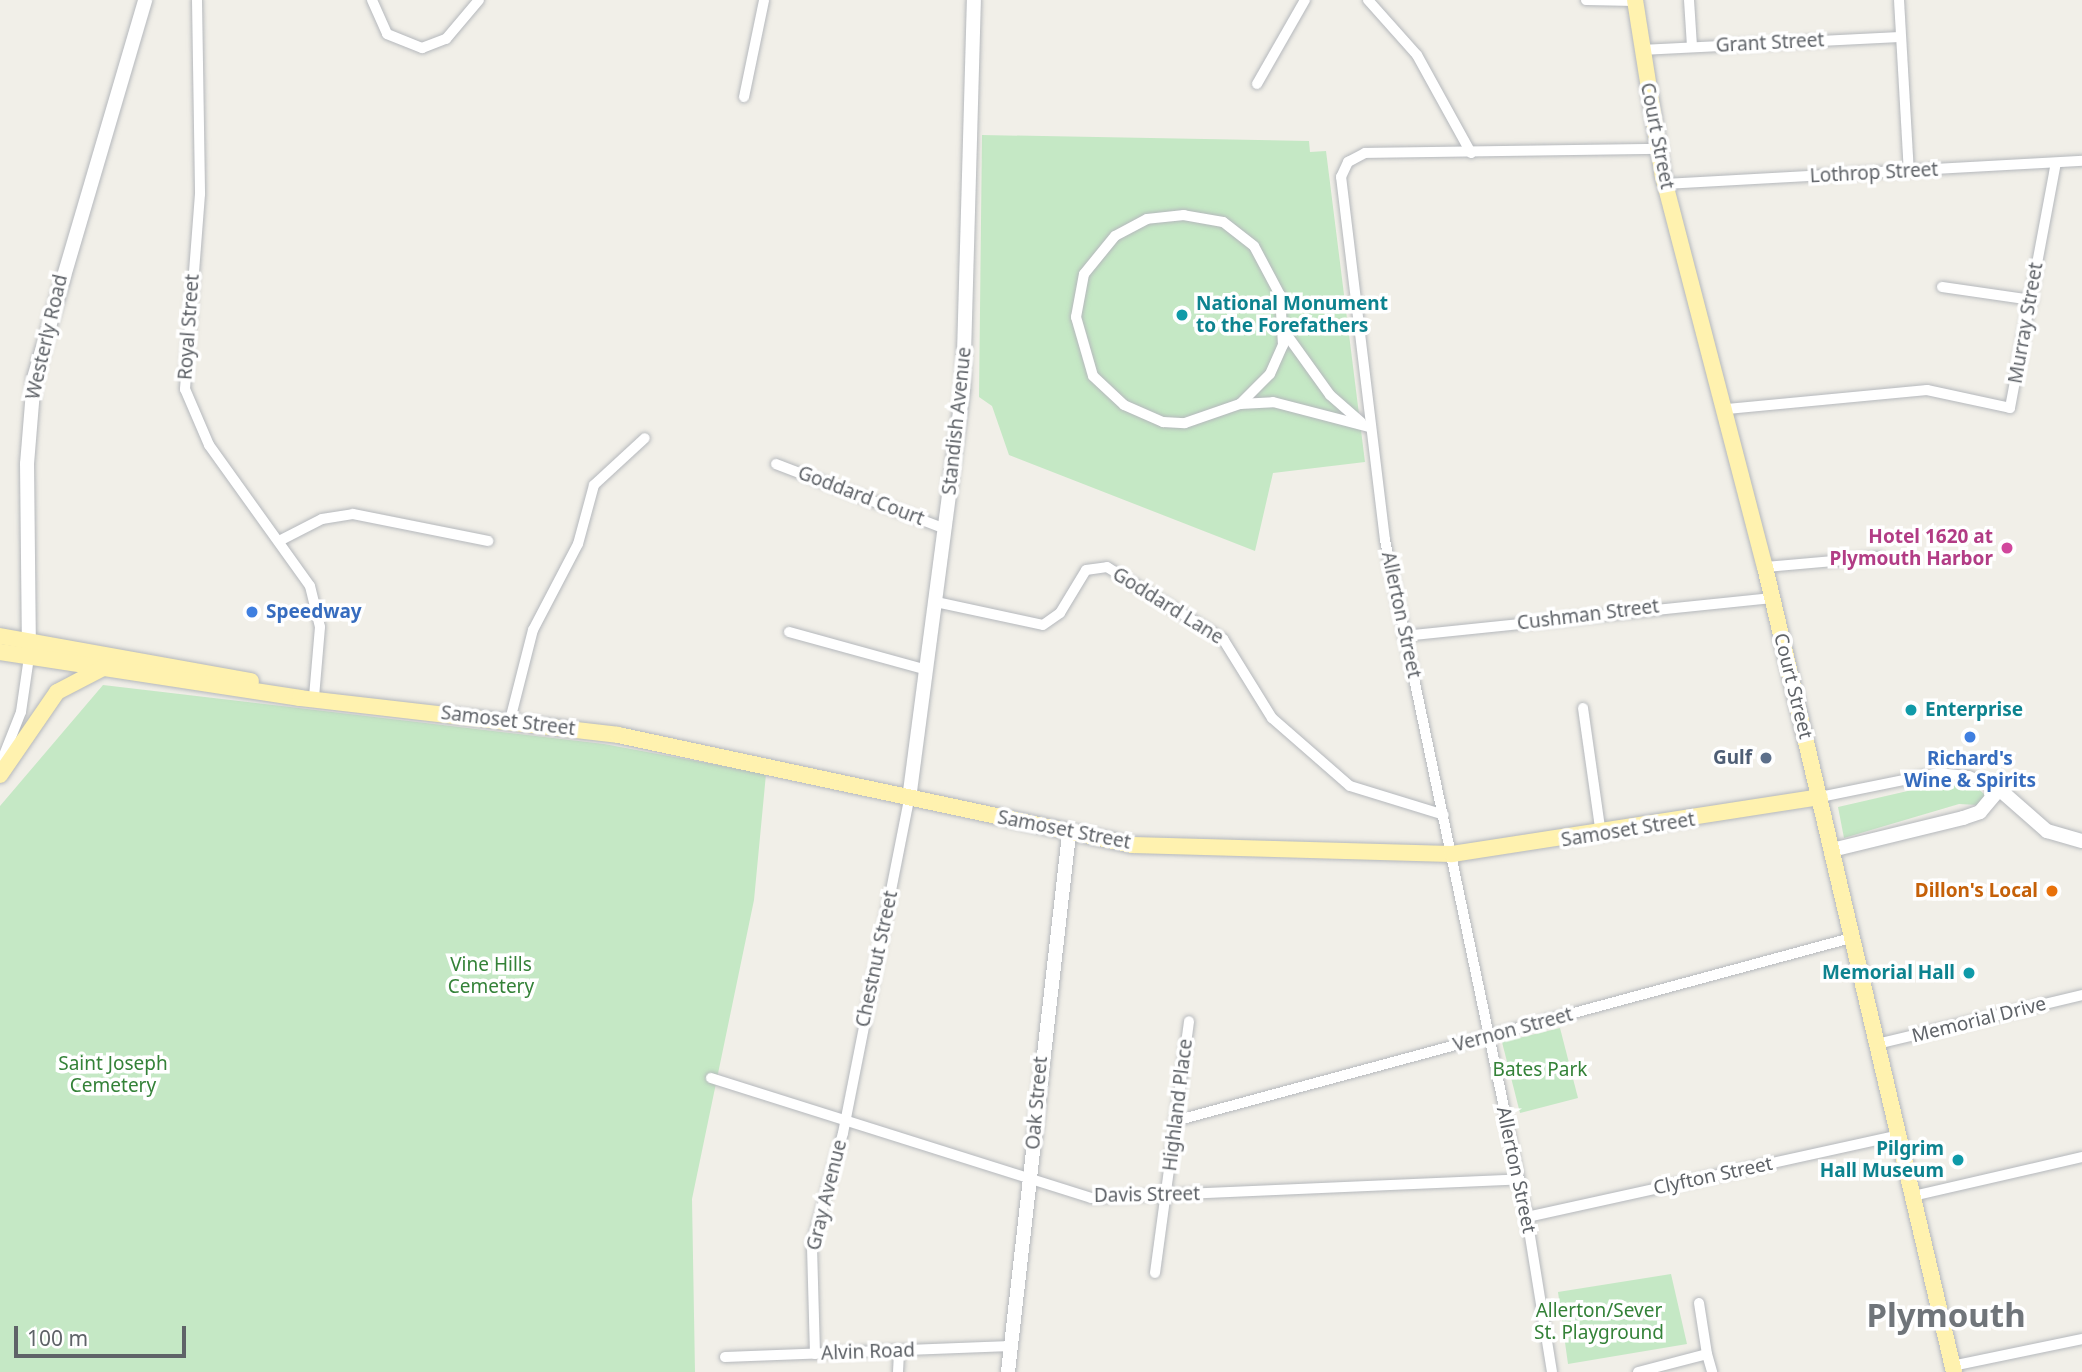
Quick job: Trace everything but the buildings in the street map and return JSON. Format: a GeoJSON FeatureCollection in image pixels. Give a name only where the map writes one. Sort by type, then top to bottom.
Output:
{"type":"FeatureCollection","features":[{"type":"Feature","properties":{"kind":"main road","name":"Court Street"},"geometry":{"type":"LineString","coordinates":[[1635,1],[1665,184],[1727,409],[1953,1369]]}},
{"type":"Feature","properties":{"kind":"main road","name":"Samoset Street"},"geometry":{"type":"LineString","coordinates":[[0,636],[314,697]]}},
{"type":"Feature","properties":{"kind":"main road","name":"Samoset Street"},"geometry":{"type":"LineString","coordinates":[[0,652],[314,697],[618,734],[1069,834],[1176,847],[1452,854],[1601,835],[1820,797]]}},
{"type":"Feature","properties":{"kind":"main road"},"geometry":{"type":"LineString","coordinates":[[0,775],[57,692],[103,668]]}},
{"type":"Feature","properties":{"kind":"street","name":"Westerly Road"},"geometry":{"type":"LineString","coordinates":[[0,765],[21,712],[29,657],[27,464],[34,378],[145,0]]}},
{"type":"Feature","properties":{"kind":"street","name":"Royal Street"},"geometry":{"type":"LineString","coordinates":[[197,0],[200,194],[185,389],[209,445],[304,573],[318,612],[314,697]]}},
{"type":"Feature","properties":{"kind":"street"},"geometry":{"type":"LineString","coordinates":[[372,0],[387,34],[422,48],[446,39],[479,0]]}},
{"type":"Feature","properties":{"kind":"street"},"geometry":{"type":"LineString","coordinates":[[744,97],[764,0]]}},
{"type":"Feature","properties":{"kind":"street","name":"Standish Avenue"},"geometry":{"type":"LineString","coordinates":[[909,799],[964,390],[965,138],[974,0]]}},
{"type":"Feature","properties":{"kind":"street"},"geometry":{"type":"LineString","coordinates":[[1257,84],[1305,0]]}},
{"type":"Feature","properties":{"kind":"street"},"geometry":{"type":"LineString","coordinates":[[1368,0],[1417,55],[1471,153]]}},
{"type":"Feature","properties":{"kind":"street"},"geometry":{"type":"LineString","coordinates":[[1586,0],[1635,1]]}},
{"type":"Feature","properties":{"kind":"street"},"geometry":{"type":"LineString","coordinates":[[1689,0],[1692,47]]}},
{"type":"Feature","properties":{"kind":"street"},"geometry":{"type":"LineString","coordinates":[[1899,0],[1909,172]]}},
{"type":"Feature","properties":{"kind":"street","name":"Grant Street"},"geometry":{"type":"LineString","coordinates":[[1641,50],[1900,37]]}},
{"type":"Feature","properties":{"kind":"street","name":"Allerton Street"},"geometry":{"type":"LineString","coordinates":[[1552,1372],[1527,1217],[1404,636],[1369,427],[1340,195],[1344,166],[1365,153],[1658,149]]}},
{"type":"Feature","properties":{"kind":"street","name":"Lothrop Street"},"geometry":{"type":"LineString","coordinates":[[1665,184],[2082,161]]}},
{"type":"Feature","properties":{"kind":"street","name":"Murray Street"},"geometry":{"type":"LineString","coordinates":[[1727,409],[1927,390],[2010,408],[2056,163]]}},
{"type":"Feature","properties":{"kind":"street"},"geometry":{"type":"LineString","coordinates":[[1166,215],[1214,219],[1241,235],[1264,261],[1280,295],[1284,331],[1269,374],[1240,404],[1207,420],[1163,422],[1107,392],[1093,376],[1077,337],[1084,274],[1115,236],[1139,222],[1166,215]]}},
{"type":"Feature","properties":{"kind":"street"},"geometry":{"type":"LineString","coordinates":[[1942,287],[2032,300]]}},
{"type":"Feature","properties":{"kind":"street"},"geometry":{"type":"LineString","coordinates":[[1284,331],[1330,395],[1369,427]]}},
{"type":"Feature","properties":{"kind":"street"},"geometry":{"type":"LineString","coordinates":[[1240,404],[1298,406],[1369,427]]}},
{"type":"Feature","properties":{"kind":"street"},"geometry":{"type":"LineString","coordinates":[[510,720],[533,630],[578,544],[594,485],[645,438]]}},
{"type":"Feature","properties":{"kind":"street","name":"Goddard Court"},"geometry":{"type":"LineString","coordinates":[[776,464],[945,529]]}},
{"type":"Feature","properties":{"kind":"street"},"geometry":{"type":"LineString","coordinates":[[281,540],[322,519],[353,514],[488,541]]}},
{"type":"Feature","properties":{"kind":"street"},"geometry":{"type":"LineString","coordinates":[[1765,568],[1881,557]]}},
{"type":"Feature","properties":{"kind":"street","name":"Goddard Lane"},"geometry":{"type":"LineString","coordinates":[[936,602],[1043,625],[1060,613],[1086,570],[1107,567],[1223,639],[1272,718],[1350,786],[1444,815]]}},
{"type":"Feature","properties":{"kind":"street","name":"Cushman Street"},"geometry":{"type":"LineString","coordinates":[[1404,636],[1772,598]]}},
{"type":"Feature","properties":{"kind":"street"},"geometry":{"type":"LineString","coordinates":[[789,632],[927,670]]}},
{"type":"Feature","properties":{"kind":"street"},"geometry":{"type":"LineString","coordinates":[[1583,708],[1601,835]]}},
{"type":"Feature","properties":{"kind":"street"},"geometry":{"type":"LineString","coordinates":[[1820,797],[1938,773],[1969,776],[1999,789],[2047,831],[2082,841]]}},
{"type":"Feature","properties":{"kind":"street"},"geometry":{"type":"LineString","coordinates":[[1832,850],[1971,815],[1999,789]]}},
{"type":"Feature","properties":{"kind":"street","name":"Chestnut Street"},"geometry":{"type":"LineString","coordinates":[[842,1120],[909,799]]}},
{"type":"Feature","properties":{"kind":"street","name":"Oak Street"},"geometry":{"type":"LineString","coordinates":[[1008,1372],[1069,834]]}},
{"type":"Feature","properties":{"kind":"street","name":"Vernon Street"},"geometry":{"type":"LineString","coordinates":[[1175,1121],[1851,938]]}},
{"type":"Feature","properties":{"kind":"street","name":"Memorial Drive"},"geometry":{"type":"LineString","coordinates":[[1877,1044],[2082,995]]}},
{"type":"Feature","properties":{"kind":"street","name":"Highland Place"},"geometry":{"type":"LineString","coordinates":[[1155,1273],[1189,1021]]}},
{"type":"Feature","properties":{"kind":"street","name":"Davis Street"},"geometry":{"type":"LineString","coordinates":[[711,1078],[1030,1184],[1091,1198],[1167,1197],[1518,1179]]}},
{"type":"Feature","properties":{"kind":"street","name":"Gray Avenue"},"geometry":{"type":"LineString","coordinates":[[815,1354],[812,1244],[842,1120]]}},
{"type":"Feature","properties":{"kind":"street","name":"Clyfton Street"},"geometry":{"type":"LineString","coordinates":[[1527,1217],[1899,1135]]}},
{"type":"Feature","properties":{"kind":"street"},"geometry":{"type":"LineString","coordinates":[[1913,1196],[2082,1157]]}},
{"type":"Feature","properties":{"kind":"street"},"geometry":{"type":"LineString","coordinates":[[1699,1303],[1712,1372]]}},
{"type":"Feature","properties":{"kind":"street"},"geometry":{"type":"LineString","coordinates":[[1953,1369],[2082,1339]]}},
{"type":"Feature","properties":{"kind":"street","name":"Alvin Road"},"geometry":{"type":"LineString","coordinates":[[725,1357],[1011,1346]]}},
{"type":"Feature","properties":{"kind":"street"},"geometry":{"type":"LineString","coordinates":[[898,1372],[899,1351]]}},
{"type":"Feature","properties":{"kind":"street"},"geometry":{"type":"LineString","coordinates":[[1639,1372],[1707,1354]]}},
{"type":"Feature","properties":{"kind":"green space"},"geometry":{"type":"Polygon","coordinates":[[[982,135],[1309,141],[1310,152],[1326,151],[1365,462],[1273,473],[1255,551],[1009,455],[992,406],[979,397],[982,135]]]}},
{"type":"Feature","properties":{"kind":"green space","name":"Vine Hills Cemetery"},"geometry":{"type":"Polygon","coordinates":[[[103,685],[604,744],[766,774],[754,900],[692,1199],[695,1372],[0,1372],[0,806],[103,685]]]}},
{"type":"Feature","properties":{"kind":"green space"},"geometry":{"type":"Polygon","coordinates":[[[1947,782],[1975,786],[1985,795],[1978,805],[1959,804],[1844,838],[1838,807],[1947,782]]]}},
{"type":"Feature","properties":{"kind":"green space","name":"Bates Park"},"geometry":{"type":"Polygon","coordinates":[[[1560,1028],[1578,1098],[1520,1113],[1502,1042],[1560,1028]]]}},
{"type":"Feature","properties":{"kind":"green space","name":"Allerton/Sever St. Playground"},"geometry":{"type":"Polygon","coordinates":[[[1671,1274],[1687,1344],[1568,1364],[1558,1292],[1671,1274]]]}},
{"type":"Feature","properties":{"kind":"place","name":"National Monument to the Forefathers"},"geometry":{"type":"Point","coordinates":[1182,315]}},
{"type":"Feature","properties":{"kind":"place","name":"Hotel 1620 at Plymouth Harbor"},"geometry":{"type":"Point","coordinates":[2007,548]}},
{"type":"Feature","properties":{"kind":"place","name":"Speedway"},"geometry":{"type":"Point","coordinates":[252,612]}},
{"type":"Feature","properties":{"kind":"place","name":"Enterprise"},"geometry":{"type":"Point","coordinates":[1911,710]}},
{"type":"Feature","properties":{"kind":"place","name":"Richard's Wine & Spirits"},"geometry":{"type":"Point","coordinates":[1970,737]}},
{"type":"Feature","properties":{"kind":"place","name":"Gulf"},"geometry":{"type":"Point","coordinates":[1766,758]}},
{"type":"Feature","properties":{"kind":"place","name":"Dillon's Local"},"geometry":{"type":"Point","coordinates":[2052,891]}},
{"type":"Feature","properties":{"kind":"place","name":"Memorial Hall"},"geometry":{"type":"Point","coordinates":[1969,973]}},
{"type":"Feature","properties":{"kind":"place","name":"Pilgrim Hall Museum"},"geometry":{"type":"Point","coordinates":[1958,1160]}},
{"type":"Feature","properties":{"kind":"district","name":"Plymouth"},"geometry":{"type":"Point","coordinates":[1946,1315]}},
{"type":"Feature","properties":{"kind":"park label","name":"Saint Joseph Cemetery"},"geometry":{"type":"Point","coordinates":[113,1075]}}]}
